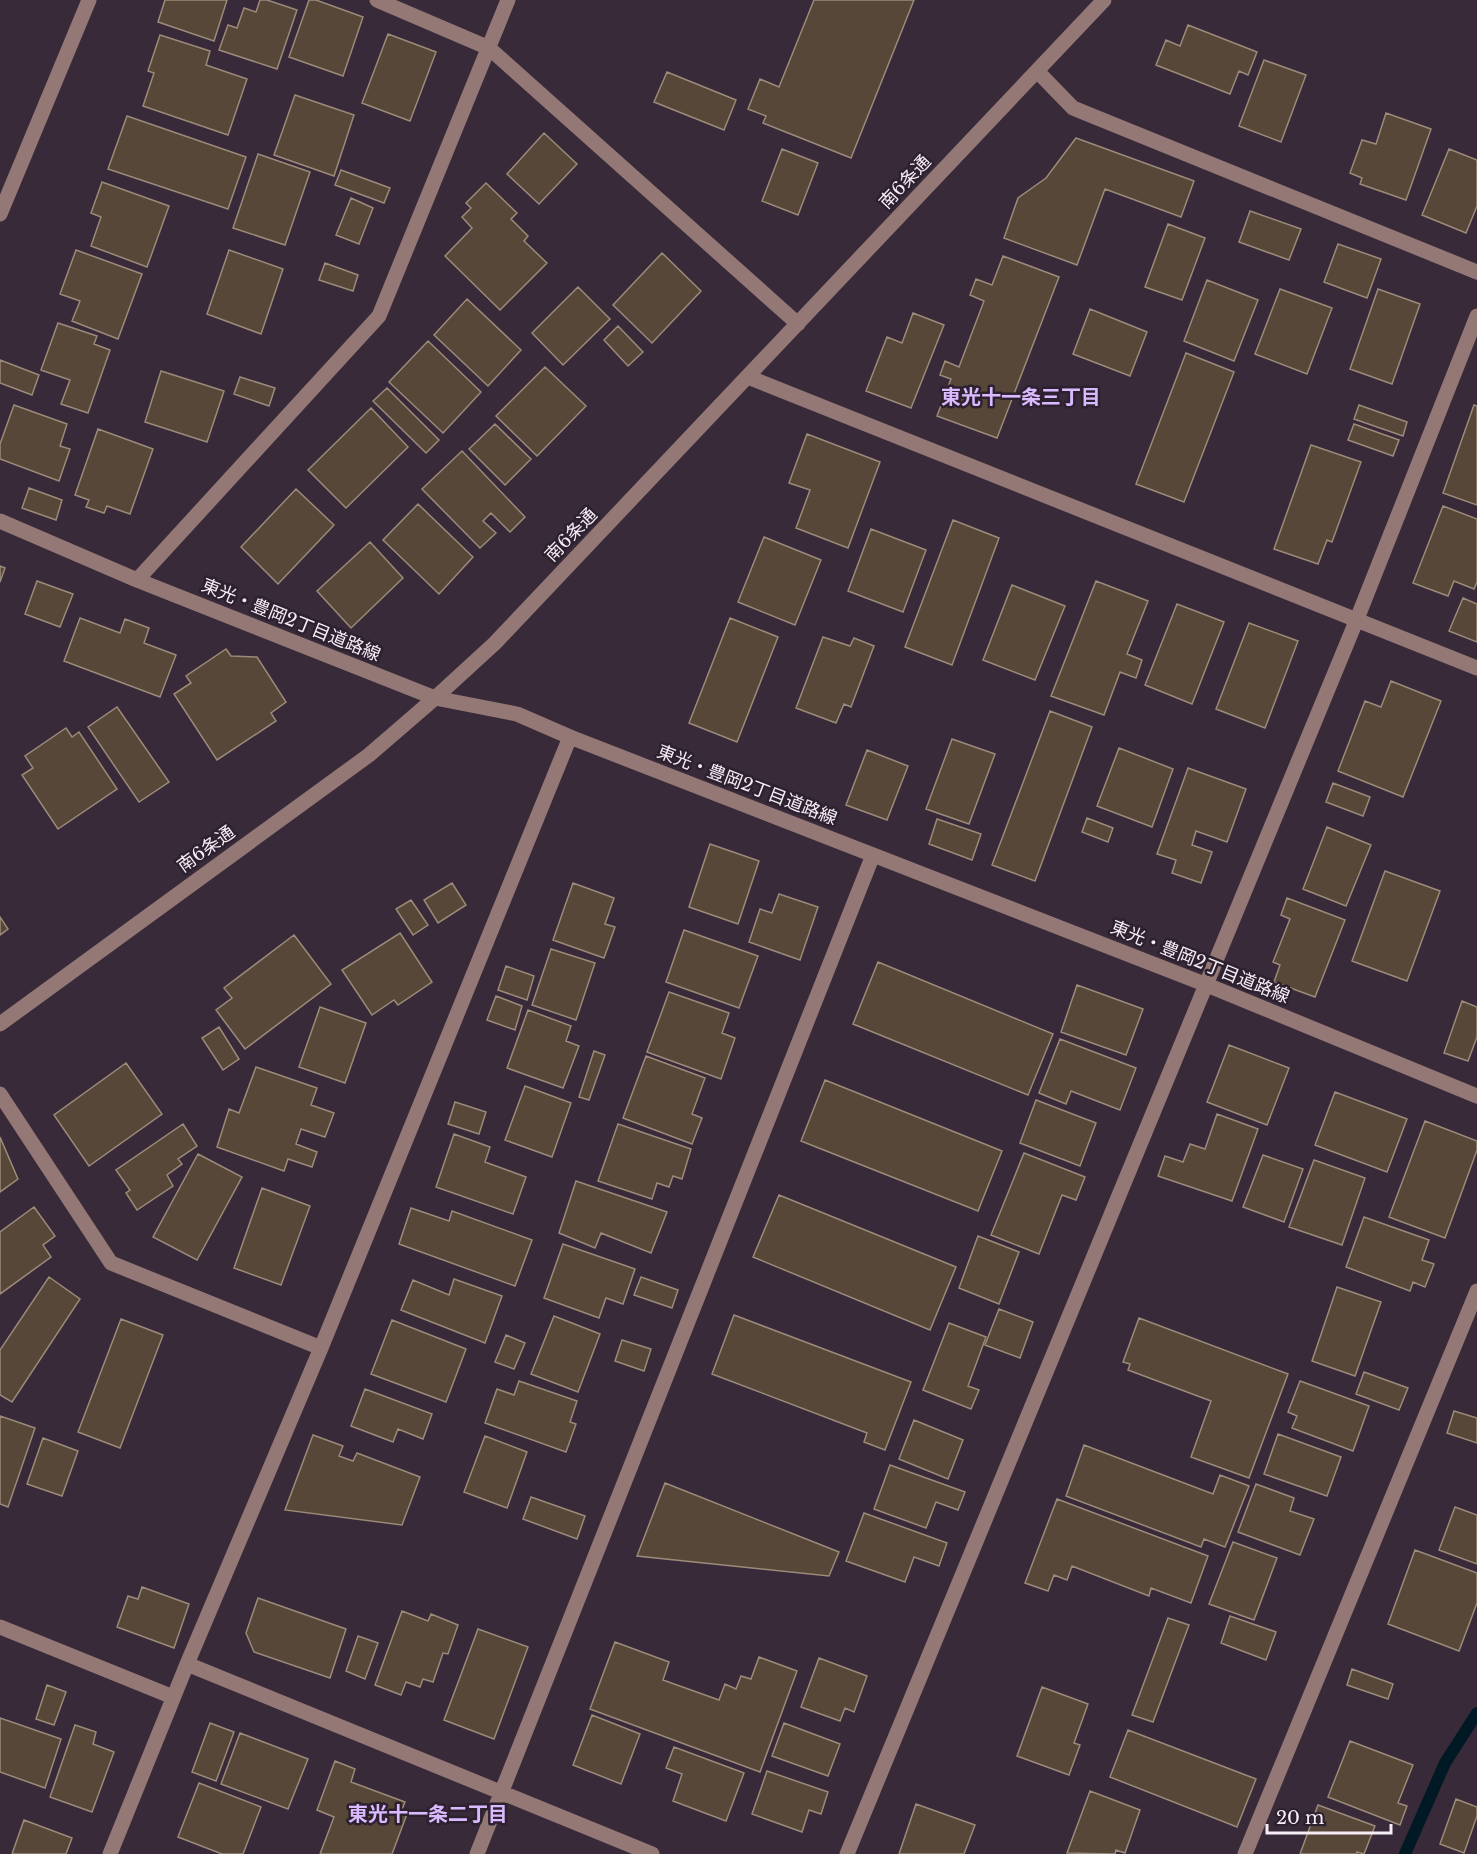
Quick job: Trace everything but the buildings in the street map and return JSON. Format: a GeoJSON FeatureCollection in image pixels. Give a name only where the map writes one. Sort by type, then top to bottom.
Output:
{"type":"FeatureCollection","features":[{"type":"Feature","properties":{"kind":"street"},"geometry":{"type":"LineString","coordinates":[[0,214],[88,0]]}},
{"type":"Feature","properties":{"kind":"street"},"geometry":{"type":"LineString","coordinates":[[377,0],[489,48],[798,324]]}},
{"type":"Feature","properties":{"kind":"street"},"geometry":{"type":"LineString","coordinates":[[137,580],[379,316],[508,0]]}},
{"type":"Feature","properties":{"kind":"street","name":"南6条通"},"geometry":{"type":"LineString","coordinates":[[0,1024],[369,754],[495,643],[1104,0]]}},
{"type":"Feature","properties":{"kind":"street"},"geometry":{"type":"LineString","coordinates":[[1037,71],[1072,108],[1477,272]]}},
{"type":"Feature","properties":{"kind":"street"},"geometry":{"type":"LineString","coordinates":[[847,1854],[1357,619],[1470,352],[1477,316]]}},
{"type":"Feature","properties":{"kind":"street"},"geometry":{"type":"LineString","coordinates":[[748,377],[1477,668]]}},
{"type":"Feature","properties":{"kind":"street","name":"東光・豊岡2丁目道路線"},"geometry":{"type":"LineString","coordinates":[[0,521],[137,580],[435,698],[517,714],[570,737],[1207,985],[1477,1096]]}},
{"type":"Feature","properties":{"kind":"street"},"geometry":{"type":"LineString","coordinates":[[110,1854],[187,1664],[321,1348],[570,737]]}},
{"type":"Feature","properties":{"kind":"street"},"geometry":{"type":"LineString","coordinates":[[477,1854],[873,855]]}},
{"type":"Feature","properties":{"kind":"street"},"geometry":{"type":"LineString","coordinates":[[0,1094],[111,1263],[321,1348]]}},
{"type":"Feature","properties":{"kind":"street"},"geometry":{"type":"LineString","coordinates":[[1245,1854],[1477,1291]]}},
{"type":"Feature","properties":{"kind":"street"},"geometry":{"type":"LineString","coordinates":[[0,1627],[173,1698]]}},
{"type":"Feature","properties":{"kind":"street"},"geometry":{"type":"LineString","coordinates":[[187,1664],[652,1854]]}},
{"type":"Feature","properties":{"kind":"waterway"},"geometry":{"type":"LineString","coordinates":[[1405,1854],[1445,1763],[1477,1713]]}},
{"type":"Feature","properties":{"kind":"district","name":"東光十一条三丁目"},"geometry":{"type":"Point","coordinates":[1021,397]}},
{"type":"Feature","properties":{"kind":"district","name":"東光十一条二丁目"},"geometry":{"type":"Point","coordinates":[428,1814]}}]}
